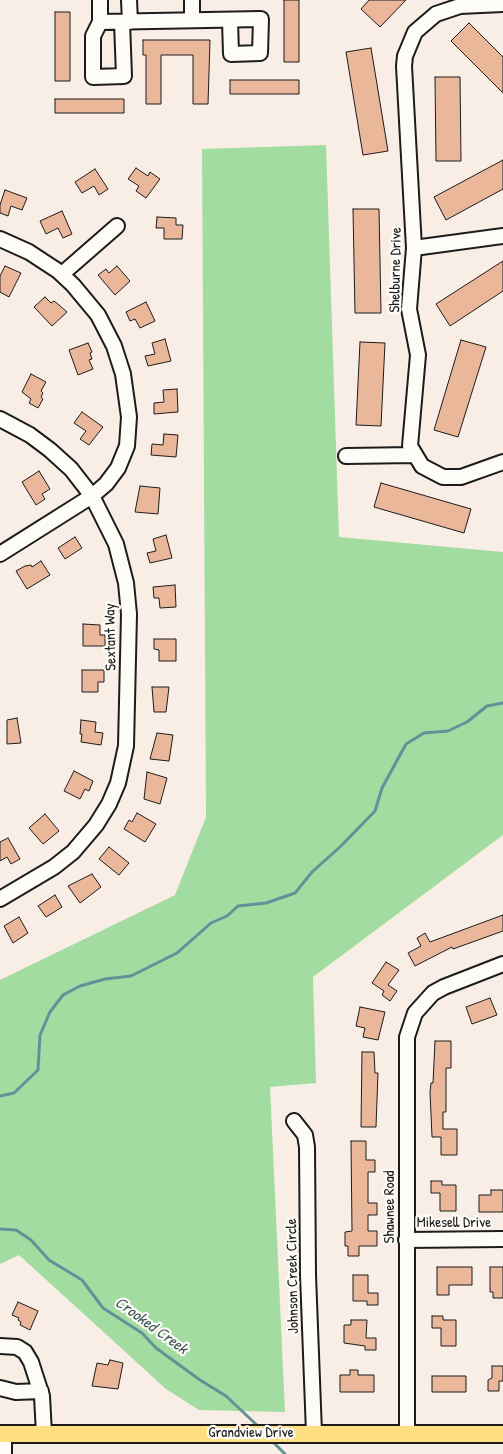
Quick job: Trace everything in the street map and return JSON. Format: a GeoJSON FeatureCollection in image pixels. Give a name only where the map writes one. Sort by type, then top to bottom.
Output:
{"type":"FeatureCollection","features":[{"type":"Feature","properties":{"kind":"main road","name":"Grandview Drive"},"geometry":{"type":"LineString","coordinates":[[2,1434],[503,1434]]}},
{"type":"Feature","properties":{"kind":"street"},"geometry":{"type":"LineString","coordinates":[[100,0],[100,22],[93,36],[94,76],[124,76],[126,22],[129,0]]}},
{"type":"Feature","properties":{"kind":"street"},"geometry":{"type":"LineString","coordinates":[[192,0],[192,20]]}},
{"type":"Feature","properties":{"kind":"street","name":"Shelburne Drive"},"geometry":{"type":"LineString","coordinates":[[418,460],[409,441],[418,356],[409,309],[414,248],[405,56],[410,41],[422,24],[440,12],[460,6],[494,3]]}},
{"type":"Feature","properties":{"kind":"street"},"geometry":{"type":"LineString","coordinates":[[100,22],[261,19],[260,53],[231,54],[230,20]]}},
{"type":"Feature","properties":{"kind":"street"},"geometry":{"type":"LineString","coordinates":[[62,274],[117,226]]}},
{"type":"Feature","properties":{"kind":"street"},"geometry":{"type":"LineString","coordinates":[[414,248],[503,236]]}},
{"type":"Feature","properties":{"kind":"street"},"geometry":{"type":"LineString","coordinates":[[0,239],[29,252],[62,274],[86,299],[110,337],[123,374],[128,403],[128,437],[122,460],[109,480],[92,496],[0,554]]}},
{"type":"Feature","properties":{"kind":"street","name":"Sextant Way"},"geometry":{"type":"LineString","coordinates":[[0,419],[50,450],[71,470],[92,496],[114,538],[123,568],[128,598],[127,731],[123,766],[118,783],[99,821],[73,852],[54,867],[0,899]]}},
{"type":"Feature","properties":{"kind":"street"},"geometry":{"type":"LineString","coordinates":[[346,456],[418,460],[438,476],[452,478],[503,462]]}},
{"type":"Feature","properties":{"kind":"street","name":"Shawnee Road"},"geometry":{"type":"LineString","coordinates":[[406,1433],[407,1037],[412,1019],[420,1006],[436,991],[503,964]]}},
{"type":"Feature","properties":{"kind":"street","name":"Johnson Creek Circle"},"geometry":{"type":"LineString","coordinates":[[294,1121],[305,1134],[307,1147],[307,1433]]}},
{"type":"Feature","properties":{"kind":"street","name":"Mikesell Drive"},"geometry":{"type":"LineString","coordinates":[[406,1240],[503,1239]]}},
{"type":"Feature","properties":{"kind":"street"},"geometry":{"type":"LineString","coordinates":[[0,1346],[9,1344],[25,1352],[31,1362],[41,1391],[44,1434]]}},
{"type":"Feature","properties":{"kind":"street"},"geometry":{"type":"LineString","coordinates":[[0,1388],[16,1392],[41,1391]]}},
{"type":"Feature","properties":{"kind":"street"},"geometry":{"type":"LineString","coordinates":[[2,1434],[4,1454]]}},
{"type":"Feature","properties":{"kind":"green space"},"geometry":{"type":"Polygon","coordinates":[[[326,145],[339,537],[503,552],[503,835],[313,977],[316,1083],[270,1087],[285,1412],[199,1410],[166,1389],[19,1255],[0,1264],[0,980],[175,895],[206,817],[202,149],[326,145]]]}},
{"type":"Feature","properties":{"kind":"building"},"geometry":{"type":"Polygon","coordinates":[[[284,0],[299,0],[299,62],[284,62],[284,0]]]}},
{"type":"Feature","properties":{"kind":"building"},"geometry":{"type":"Polygon","coordinates":[[[369,0],[406,0],[380,27],[361,9],[369,0]]]}},
{"type":"Feature","properties":{"kind":"building"},"geometry":{"type":"Polygon","coordinates":[[[55,12],[70,12],[70,81],[55,81],[55,12]]]}},
{"type":"Feature","properties":{"kind":"building"},"geometry":{"type":"Polygon","coordinates":[[[469,23],[503,57],[503,93],[451,41],[469,23]]]}},
{"type":"Feature","properties":{"kind":"building"},"geometry":{"type":"Polygon","coordinates":[[[143,40],[210,40],[208,104],[193,104],[193,55],[161,55],[161,104],[146,104],[146,55],[143,55],[143,40]]]}},
{"type":"Feature","properties":{"kind":"building"},"geometry":{"type":"Polygon","coordinates":[[[371,48],[388,151],[363,155],[346,52],[371,48]]]}},
{"type":"Feature","properties":{"kind":"building"},"geometry":{"type":"Polygon","coordinates":[[[435,77],[460,77],[461,161],[436,161],[435,77]]]}},
{"type":"Feature","properties":{"kind":"building"},"geometry":{"type":"Polygon","coordinates":[[[230,80],[299,80],[299,94],[230,94],[230,80]]]}},
{"type":"Feature","properties":{"kind":"building"},"geometry":{"type":"Polygon","coordinates":[[[55,99],[124,99],[124,113],[55,113],[55,99]]]}},
{"type":"Feature","properties":{"kind":"building"},"geometry":{"type":"Polygon","coordinates":[[[503,160],[503,189],[446,220],[434,197],[503,160]]]}},
{"type":"Feature","properties":{"kind":"building"},"geometry":{"type":"Polygon","coordinates":[[[136,168],[148,176],[150,172],[160,179],[146,198],[136,191],[139,186],[128,179],[136,168]]]}},
{"type":"Feature","properties":{"kind":"building"},"geometry":{"type":"Polygon","coordinates":[[[95,169],[108,189],[99,195],[94,186],[82,193],[75,182],[95,169]]]}},
{"type":"Feature","properties":{"kind":"building"},"geometry":{"type":"Polygon","coordinates":[[[5,190],[27,198],[22,210],[11,206],[8,216],[0,213],[0,205],[5,190]]]}},
{"type":"Feature","properties":{"kind":"building"},"geometry":{"type":"Polygon","coordinates":[[[353,209],[379,209],[381,313],[355,313],[353,209]]]}},
{"type":"Feature","properties":{"kind":"building"},"geometry":{"type":"Polygon","coordinates":[[[62,211],[72,234],[63,238],[58,228],[46,234],[40,221],[62,211]]]}},
{"type":"Feature","properties":{"kind":"building"},"geometry":{"type":"Polygon","coordinates":[[[157,217],[176,218],[176,225],[183,225],[182,239],[164,239],[164,228],[156,228],[157,217]]]}},
{"type":"Feature","properties":{"kind":"building"},"geometry":{"type":"Polygon","coordinates":[[[503,261],[503,291],[450,326],[436,304],[503,261]]]}},
{"type":"Feature","properties":{"kind":"building"},"geometry":{"type":"Polygon","coordinates":[[[5,266],[21,273],[9,297],[0,292],[0,276],[5,266]]]}},
{"type":"Feature","properties":{"kind":"building"},"geometry":{"type":"Polygon","coordinates":[[[117,266],[130,281],[115,295],[98,275],[106,269],[109,273],[117,266]]]}},
{"type":"Feature","properties":{"kind":"building"},"geometry":{"type":"Polygon","coordinates":[[[45,297],[51,303],[54,301],[67,312],[52,326],[34,307],[45,297]]]}},
{"type":"Feature","properties":{"kind":"building"},"geometry":{"type":"Polygon","coordinates":[[[146,302],[155,321],[140,328],[135,319],[130,321],[126,312],[146,302]]]}},
{"type":"Feature","properties":{"kind":"building"},"geometry":{"type":"Polygon","coordinates":[[[165,339],[171,361],[148,366],[145,356],[155,354],[152,343],[165,339]]]}},
{"type":"Feature","properties":{"kind":"building"},"geometry":{"type":"Polygon","coordinates":[[[461,340],[486,347],[458,437],[434,430],[461,340]]]}},
{"type":"Feature","properties":{"kind":"building"},"geometry":{"type":"Polygon","coordinates":[[[360,342],[385,343],[381,426],[356,425],[360,342]]]}},
{"type":"Feature","properties":{"kind":"building"},"geometry":{"type":"Polygon","coordinates":[[[88,343],[92,352],[90,353],[92,359],[89,360],[93,369],[78,375],[69,350],[88,343]]]}},
{"type":"Feature","properties":{"kind":"building"},"geometry":{"type":"Polygon","coordinates":[[[31,374],[46,382],[41,391],[43,399],[38,408],[29,403],[31,399],[22,392],[31,374]]]}},
{"type":"Feature","properties":{"kind":"building"},"geometry":{"type":"Polygon","coordinates":[[[177,389],[178,412],[154,414],[154,403],[164,402],[163,390],[177,389]]]}},
{"type":"Feature","properties":{"kind":"building"},"geometry":{"type":"Polygon","coordinates":[[[82,412],[103,427],[89,445],[80,439],[86,431],[74,423],[82,412]]]}},
{"type":"Feature","properties":{"kind":"building"},"geometry":{"type":"Polygon","coordinates":[[[164,434],[178,435],[176,457],[151,455],[152,444],[163,445],[164,434]]]}},
{"type":"Feature","properties":{"kind":"building"},"geometry":{"type":"Polygon","coordinates":[[[39,471],[50,489],[42,494],[45,499],[36,505],[22,482],[39,471]]]}},
{"type":"Feature","properties":{"kind":"building"},"geometry":{"type":"Polygon","coordinates":[[[381,483],[471,509],[464,533],[374,507],[381,483]]]}},
{"type":"Feature","properties":{"kind":"building"},"geometry":{"type":"Polygon","coordinates":[[[140,486],[160,488],[158,514],[135,512],[140,486]]]}},
{"type":"Feature","properties":{"kind":"building"},"geometry":{"type":"Polygon","coordinates":[[[166,535],[172,558],[150,563],[147,553],[156,551],[153,539],[166,535]]]}},
{"type":"Feature","properties":{"kind":"building"},"geometry":{"type":"Polygon","coordinates":[[[75,537],[82,548],[65,559],[58,548],[75,537]]]}},
{"type":"Feature","properties":{"kind":"building"},"geometry":{"type":"Polygon","coordinates":[[[41,561],[50,575],[27,589],[16,571],[25,566],[31,565],[32,567],[41,561]]]}},
{"type":"Feature","properties":{"kind":"building"},"geometry":{"type":"Polygon","coordinates":[[[175,585],[176,607],[160,608],[159,598],[154,598],[153,587],[175,585]]]}},
{"type":"Feature","properties":{"kind":"building"},"geometry":{"type":"Polygon","coordinates":[[[83,624],[100,625],[100,635],[105,635],[105,646],[83,646],[83,624]]]}},
{"type":"Feature","properties":{"kind":"building"},"geometry":{"type":"Polygon","coordinates":[[[154,639],[176,639],[176,661],[159,661],[159,650],[154,649],[154,639]]]}},
{"type":"Feature","properties":{"kind":"building"},"geometry":{"type":"Polygon","coordinates":[[[82,670],[104,670],[104,682],[98,682],[98,692],[82,692],[82,670]]]}},
{"type":"Feature","properties":{"kind":"building"},"geometry":{"type":"Polygon","coordinates":[[[152,687],[169,687],[166,712],[154,712],[152,687]]]}},
{"type":"Feature","properties":{"kind":"building"},"geometry":{"type":"Polygon","coordinates":[[[17,718],[21,743],[7,744],[7,720],[17,718]]]}},
{"type":"Feature","properties":{"kind":"building"},"geometry":{"type":"Polygon","coordinates":[[[81,720],[96,722],[95,732],[103,733],[101,745],[81,742],[81,720]]]}},
{"type":"Feature","properties":{"kind":"building"},"geometry":{"type":"Polygon","coordinates":[[[157,733],[173,735],[169,761],[150,759],[157,733]]]}},
{"type":"Feature","properties":{"kind":"building"},"geometry":{"type":"Polygon","coordinates":[[[74,771],[93,781],[89,791],[85,789],[80,799],[64,791],[74,771]]]}},
{"type":"Feature","properties":{"kind":"building"},"geometry":{"type":"Polygon","coordinates":[[[147,772],[167,778],[160,804],[144,799],[147,772]]]}},
{"type":"Feature","properties":{"kind":"building"},"geometry":{"type":"Polygon","coordinates":[[[137,813],[156,824],[145,842],[124,829],[129,820],[132,822],[137,813]]]}},
{"type":"Feature","properties":{"kind":"building"},"geometry":{"type":"Polygon","coordinates":[[[45,814],[59,831],[43,844],[29,828],[45,814]]]}},
{"type":"Feature","properties":{"kind":"building"},"geometry":{"type":"Polygon","coordinates":[[[8,838],[20,859],[11,864],[7,857],[0,861],[0,842],[8,838]]]}},
{"type":"Feature","properties":{"kind":"building"},"geometry":{"type":"Polygon","coordinates":[[[109,847],[129,863],[119,875],[99,859],[109,847]]]}},
{"type":"Feature","properties":{"kind":"building"},"geometry":{"type":"Polygon","coordinates":[[[92,874],[101,887],[80,903],[68,886],[92,874]]]}},
{"type":"Feature","properties":{"kind":"building"},"geometry":{"type":"Polygon","coordinates":[[[55,895],[62,907],[46,917],[38,906],[55,895]]]}},
{"type":"Feature","properties":{"kind":"building"},"geometry":{"type":"Polygon","coordinates":[[[503,915],[503,931],[453,949],[452,947],[415,966],[408,953],[421,946],[417,938],[425,933],[430,942],[503,915]]]}},
{"type":"Feature","properties":{"kind":"building"},"geometry":{"type":"Polygon","coordinates":[[[19,917],[28,933],[13,943],[4,926],[19,917]]]}},
{"type":"Feature","properties":{"kind":"building"},"geometry":{"type":"Polygon","coordinates":[[[386,962],[399,970],[388,985],[397,991],[390,1001],[382,995],[384,991],[372,983],[386,962]]]}},
{"type":"Feature","properties":{"kind":"building"},"geometry":{"type":"Polygon","coordinates":[[[490,998],[497,1015],[472,1024],[466,1007],[490,998]]]}},
{"type":"Feature","properties":{"kind":"building"},"geometry":{"type":"Polygon","coordinates":[[[360,1007],[385,1012],[378,1040],[363,1037],[365,1028],[356,1026],[360,1007]]]}},
{"type":"Feature","properties":{"kind":"building"},"geometry":{"type":"Polygon","coordinates":[[[435,1041],[451,1041],[451,1068],[446,1068],[446,1112],[443,1112],[443,1129],[457,1129],[457,1155],[441,1155],[441,1137],[432,1137],[430,1092],[431,1083],[433,1083],[435,1041]]]}},
{"type":"Feature","properties":{"kind":"building"},"geometry":{"type":"Polygon","coordinates":[[[362,1052],[374,1052],[375,1073],[378,1073],[376,1127],[361,1127],[362,1052]]]}},
{"type":"Feature","properties":{"kind":"building"},"geometry":{"type":"Polygon","coordinates":[[[351,1141],[366,1141],[366,1160],[375,1160],[375,1172],[368,1172],[368,1203],[377,1203],[377,1215],[368,1215],[368,1231],[377,1231],[377,1246],[359,1246],[359,1256],[348,1256],[348,1246],[345,1246],[345,1232],[352,1231],[351,1141]]]}},
{"type":"Feature","properties":{"kind":"building"},"geometry":{"type":"Polygon","coordinates":[[[431,1181],[442,1181],[442,1185],[456,1185],[456,1211],[440,1211],[440,1193],[431,1193],[431,1181]]]}},
{"type":"Feature","properties":{"kind":"building"},"geometry":{"type":"Polygon","coordinates":[[[491,1190],[503,1190],[503,1212],[479,1212],[479,1195],[491,1195],[491,1190]]]}},
{"type":"Feature","properties":{"kind":"building"},"geometry":{"type":"Polygon","coordinates":[[[437,1267],[472,1267],[472,1285],[449,1285],[449,1295],[437,1295],[437,1267]]]}},
{"type":"Feature","properties":{"kind":"building"},"geometry":{"type":"Polygon","coordinates":[[[490,1267],[503,1267],[503,1298],[493,1298],[493,1292],[490,1292],[490,1267]]]}},
{"type":"Feature","properties":{"kind":"building"},"geometry":{"type":"Polygon","coordinates":[[[353,1275],[368,1275],[368,1293],[378,1293],[378,1305],[367,1305],[367,1301],[353,1301],[353,1275]]]}},
{"type":"Feature","properties":{"kind":"building"},"geometry":{"type":"Polygon","coordinates":[[[18,1302],[38,1311],[30,1330],[20,1325],[19,1318],[12,1315],[18,1302]]]}},
{"type":"Feature","properties":{"kind":"building"},"geometry":{"type":"Polygon","coordinates":[[[432,1316],[443,1316],[443,1320],[456,1320],[456,1346],[441,1346],[441,1328],[432,1328],[432,1316]]]}},
{"type":"Feature","properties":{"kind":"building"},"geometry":{"type":"Polygon","coordinates":[[[351,1320],[367,1320],[366,1338],[376,1338],[376,1350],[365,1350],[365,1346],[344,1343],[344,1325],[351,1325],[351,1320]]]}},
{"type":"Feature","properties":{"kind":"building"},"geometry":{"type":"Polygon","coordinates":[[[110,1360],[123,1363],[118,1389],[92,1386],[97,1363],[108,1365],[110,1360]]]}},
{"type":"Feature","properties":{"kind":"building"},"geometry":{"type":"Polygon","coordinates":[[[492,1366],[503,1366],[503,1381],[499,1381],[499,1391],[488,1391],[488,1380],[492,1378],[492,1366]]]}},
{"type":"Feature","properties":{"kind":"building"},"geometry":{"type":"Polygon","coordinates":[[[350,1370],[358,1370],[358,1375],[374,1375],[374,1392],[340,1392],[340,1375],[350,1375],[350,1370]]]}},
{"type":"Feature","properties":{"kind":"building"},"geometry":{"type":"Polygon","coordinates":[[[432,1376],[466,1376],[466,1392],[432,1392],[432,1376]]]}},
{"type":"Feature","properties":{"kind":"waterway"},"geometry":{"type":"LineString","coordinates":[[0,1096],[14,1093],[38,1070],[40,1035],[50,1012],[63,995],[80,986],[105,979],[131,976],[177,953],[211,923],[227,916],[238,906],[266,903],[295,893],[312,872],[375,811],[382,788],[406,744],[424,733],[448,731],[467,722],[487,706],[503,703]]}},
{"type":"Feature","properties":{"kind":"waterway","name":"Crooked Creek"},"geometry":{"type":"LineString","coordinates":[[0,1229],[16,1230],[31,1240],[49,1260],[82,1280],[103,1308],[142,1333],[156,1348],[200,1380],[226,1396],[260,1428]]}},
{"type":"Feature","properties":{"kind":"waterway","name":"Crooked Creek"},"geometry":{"type":"LineString","coordinates":[[271,1440],[285,1454]]}}]}
